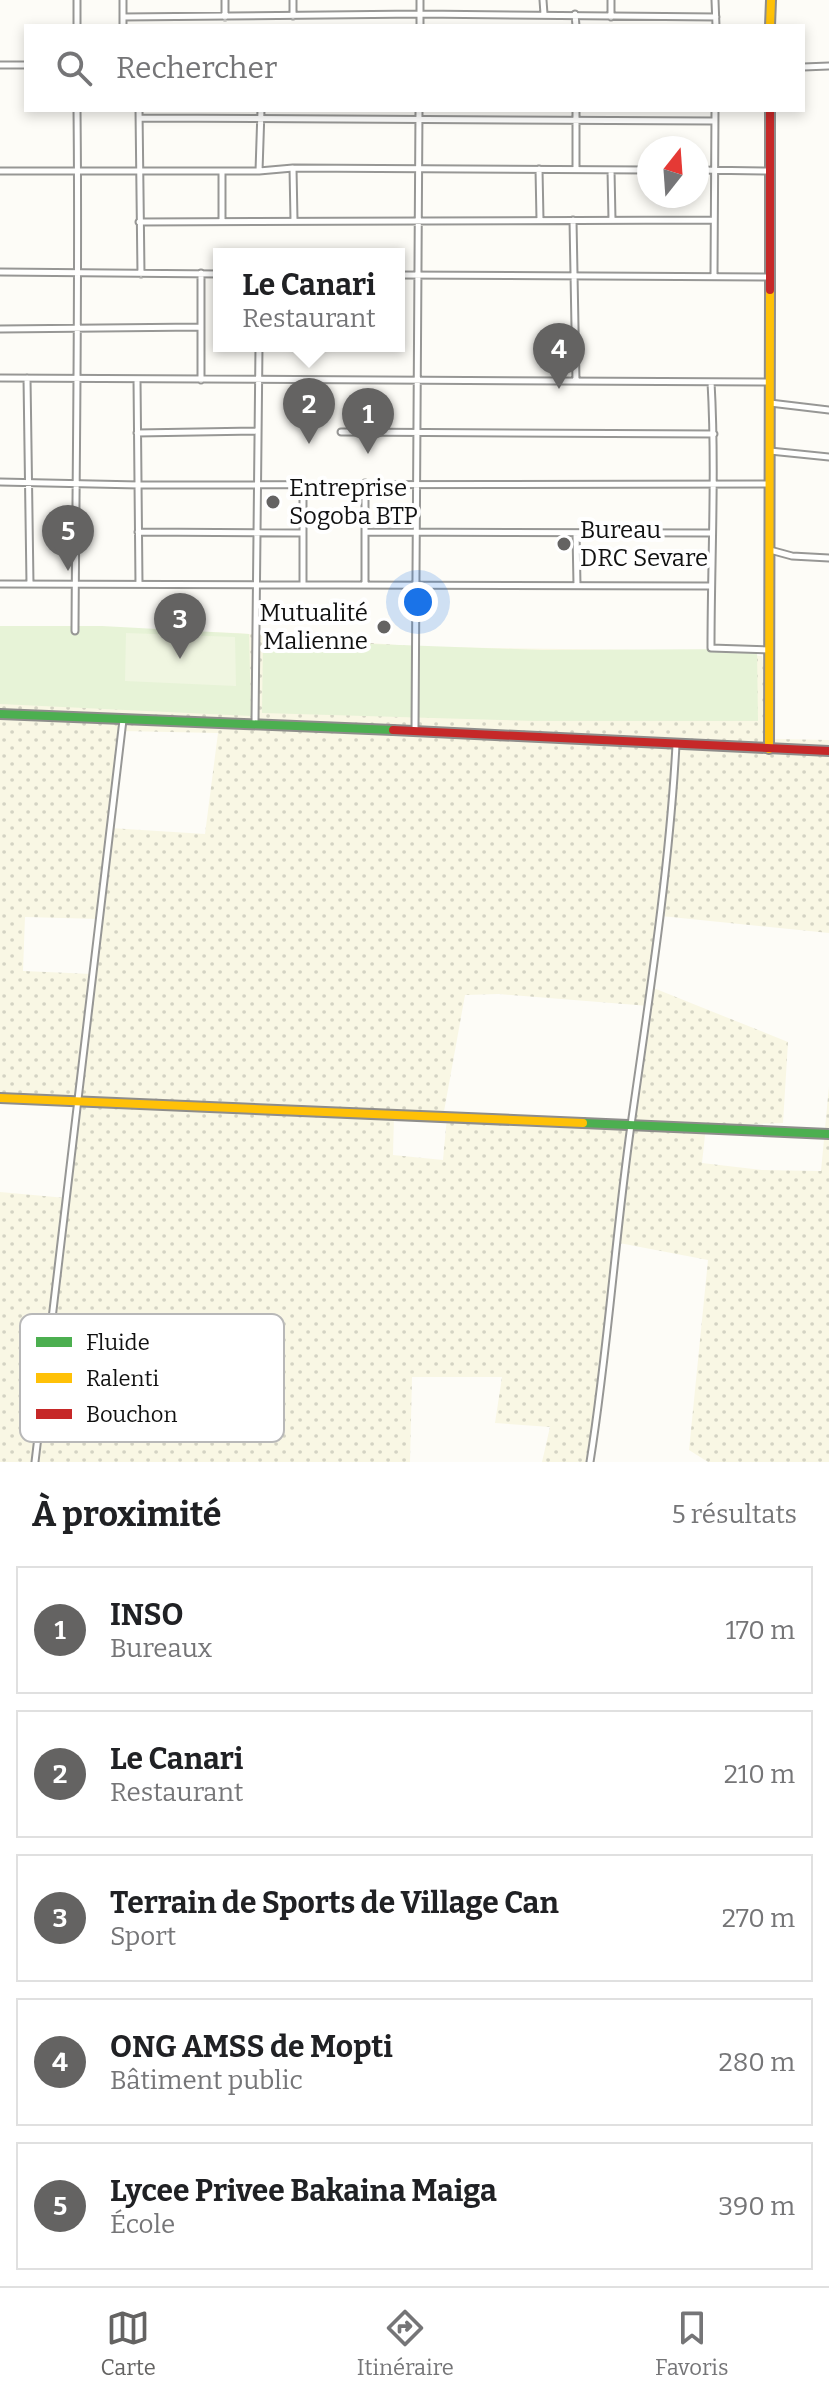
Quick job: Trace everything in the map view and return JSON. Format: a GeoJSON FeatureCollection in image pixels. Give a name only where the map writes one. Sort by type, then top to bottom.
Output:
{"type":"FeatureCollection","features":[{"type":"Feature","properties":{"kind":"street"},"geometry":{"type":"LineString","coordinates":[[77,0],[77,24]]}},
{"type":"Feature","properties":{"kind":"street"},"geometry":{"type":"LineString","coordinates":[[123,0],[123,24]]}},
{"type":"Feature","properties":{"kind":"street"},"geometry":{"type":"LineString","coordinates":[[225,0],[225,17]]}},
{"type":"Feature","properties":{"kind":"street"},"geometry":{"type":"LineString","coordinates":[[293,0],[293,16]]}},
{"type":"Feature","properties":{"kind":"street"},"geometry":{"type":"LineString","coordinates":[[420,0],[420,24]]}},
{"type":"Feature","properties":{"kind":"street"},"geometry":{"type":"LineString","coordinates":[[543,0],[544,14]]}},
{"type":"Feature","properties":{"kind":"street"},"geometry":{"type":"LineString","coordinates":[[611,0],[611,17]]}},
{"type":"Feature","properties":{"kind":"street"},"geometry":{"type":"LineString","coordinates":[[715,0],[716,24]]}},
{"type":"Feature","properties":{"kind":"street"},"geometry":{"type":"LineString","coordinates":[[770,24],[771,0]]}},
{"type":"Feature","properties":{"kind":"street"},"geometry":{"type":"LineString","coordinates":[[123,17],[420,14],[716,17]]}},
{"type":"Feature","properties":{"kind":"street"},"geometry":{"type":"LineString","coordinates":[[575,14],[576,24]]}},
{"type":"Feature","properties":{"kind":"street"},"geometry":{"type":"LineString","coordinates":[[260,16],[260,24]]}},
{"type":"Feature","properties":{"kind":"street"},"geometry":{"type":"LineString","coordinates":[[0,65],[24,65]]}},
{"type":"Feature","properties":{"kind":"street"},"geometry":{"type":"LineString","coordinates":[[805,67],[829,66]]}},
{"type":"Feature","properties":{"kind":"street"},"geometry":{"type":"LineString","coordinates":[[75,631],[79,328],[77,112]]}},
{"type":"Feature","properties":{"kind":"street"},"geometry":{"type":"LineString","coordinates":[[139,112],[141,274]]}},
{"type":"Feature","properties":{"kind":"street"},"geometry":{"type":"LineString","coordinates":[[259,171],[261,112]]}},
{"type":"Feature","properties":{"kind":"street"},"geometry":{"type":"LineString","coordinates":[[415,731],[419,112]]}},
{"type":"Feature","properties":{"kind":"street"},"geometry":{"type":"LineString","coordinates":[[576,112],[576,169]]}},
{"type":"Feature","properties":{"kind":"street"},"geometry":{"type":"LineString","coordinates":[[714,276],[715,112]]}},
{"type":"Feature","properties":{"kind":"street"},"geometry":{"type":"LineString","coordinates":[[769,749],[770,112]]}},
{"type":"Feature","properties":{"kind":"street"},"geometry":{"type":"LineString","coordinates":[[139,118],[715,121]]}},
{"type":"Feature","properties":{"kind":"street"},"geometry":{"type":"LineString","coordinates":[[0,171],[259,171],[293,168],[637,170]]}},
{"type":"Feature","properties":{"kind":"street"},"geometry":{"type":"LineString","coordinates":[[293,168],[294,220]]}},
{"type":"Feature","properties":{"kind":"street"},"geometry":{"type":"LineString","coordinates":[[539,169],[540,220]]}},
{"type":"Feature","properties":{"kind":"street"},"geometry":{"type":"LineString","coordinates":[[611,170],[612,220]]}},
{"type":"Feature","properties":{"kind":"street"},"geometry":{"type":"LineString","coordinates":[[709,170],[770,171]]}},
{"type":"Feature","properties":{"kind":"street"},"geometry":{"type":"LineString","coordinates":[[222,171],[222,220]]}},
{"type":"Feature","properties":{"kind":"street"},"geometry":{"type":"LineString","coordinates":[[573,220],[576,381]]}},
{"type":"Feature","properties":{"kind":"street"},"geometry":{"type":"LineString","coordinates":[[139,222],[714,220]]}},
{"type":"Feature","properties":{"kind":"street"},"geometry":{"type":"LineString","coordinates":[[0,272],[213,274]]}},
{"type":"Feature","properties":{"kind":"street"},"geometry":{"type":"LineString","coordinates":[[201,273],[201,380]]}},
{"type":"Feature","properties":{"kind":"street"},"geometry":{"type":"LineString","coordinates":[[405,275],[770,277]]}},
{"type":"Feature","properties":{"kind":"street"},"geometry":{"type":"LineString","coordinates":[[0,329],[201,327]]}},
{"type":"Feature","properties":{"kind":"street"},"geometry":{"type":"LineString","coordinates":[[255,723],[259,352]]}},
{"type":"Feature","properties":{"kind":"street"},"geometry":{"type":"LineString","coordinates":[[0,378],[770,382]]}},
{"type":"Feature","properties":{"kind":"street"},"geometry":{"type":"LineString","coordinates":[[27,378],[30,584]]}},
{"type":"Feature","properties":{"kind":"street"},"geometry":{"type":"LineString","coordinates":[[137,379],[139,584]]}},
{"type":"Feature","properties":{"kind":"street"},"geometry":{"type":"LineString","coordinates":[[711,382],[714,434],[710,533],[711,648],[770,650]]}},
{"type":"Feature","properties":{"kind":"street"},"geometry":{"type":"LineString","coordinates":[[770,403],[829,410]]}},
{"type":"Feature","properties":{"kind":"street"},"geometry":{"type":"LineString","coordinates":[[137,433],[258,431]]}},
{"type":"Feature","properties":{"kind":"street"},"geometry":{"type":"LineString","coordinates":[[341,432],[714,434]]}},
{"type":"Feature","properties":{"kind":"street"},"geometry":{"type":"LineString","coordinates":[[770,451],[829,457]]}},
{"type":"Feature","properties":{"kind":"street"},"geometry":{"type":"LineString","coordinates":[[0,482],[76,485],[770,484]]}},
{"type":"Feature","properties":{"kind":"street"},"geometry":{"type":"LineString","coordinates":[[365,483],[365,584]]}},
{"type":"Feature","properties":{"kind":"street"},"geometry":{"type":"LineString","coordinates":[[303,484],[303,584]]}},
{"type":"Feature","properties":{"kind":"street"},"geometry":{"type":"LineString","coordinates":[[138,532],[303,533]]}},
{"type":"Feature","properties":{"kind":"street"},"geometry":{"type":"LineString","coordinates":[[365,532],[710,533]]}},
{"type":"Feature","properties":{"kind":"street"},"geometry":{"type":"LineString","coordinates":[[576,533],[577,585]]}},
{"type":"Feature","properties":{"kind":"street"},"geometry":{"type":"LineString","coordinates":[[770,550],[792,556],[829,558]]}},
{"type":"Feature","properties":{"kind":"street"},"geometry":{"type":"LineString","coordinates":[[0,584],[711,586]]}},
{"type":"Feature","properties":{"kind":"street"},"geometry":{"type":"LineString","coordinates":[[0,714],[829,751]]}},
{"type":"Feature","properties":{"kind":"street"},"geometry":{"type":"LineString","coordinates":[[53,1314],[123,719]]}},
{"type":"Feature","properties":{"kind":"street"},"geometry":{"type":"LineString","coordinates":[[590,1462],[669,846],[676,745]]}},
{"type":"Feature","properties":{"kind":"street"},"geometry":{"type":"LineString","coordinates":[[0,1098],[829,1134]]}},
{"type":"Feature","properties":{"kind":"street"},"geometry":{"type":"LineString","coordinates":[[35,1462],[37,1442]]}},
{"type":"Feature","properties":{"kind":"shaded area"},"geometry":{"type":"Polygon","coordinates":[[[0,627],[237,633],[424,647],[714,651],[762,656],[773,739],[829,740],[829,933],[661,916],[651,987],[788,1042],[783,1123],[706,1126],[702,1163],[762,1170],[821,1171],[829,1086],[829,1462],[708,1462],[689,1450],[708,1260],[614,1242],[589,1462],[542,1462],[550,1427],[495,1423],[502,1377],[412,1377],[410,1462],[0,1462],[0,1192],[66,1198],[77,1101],[0,1098],[0,627]],[[121,731],[110,828],[205,834],[218,733],[121,731]],[[25,917],[23,971],[92,974],[99,919],[25,917]],[[499,994],[465,995],[443,1117],[394,1115],[393,1155],[443,1160],[447,1117],[631,1124],[649,1006],[499,994]]]}},
{"type":"Feature","properties":{"kind":"green space"},"geometry":{"type":"Polygon","coordinates":[[[0,626],[102,626],[249,634],[251,716],[0,704],[0,626]]]}},
{"type":"Feature","properties":{"kind":"green space"},"geometry":{"type":"Polygon","coordinates":[[[126,633],[235,637],[236,686],[125,681],[126,633]]]}},
{"type":"Feature","properties":{"kind":"green space"},"geometry":{"type":"Polygon","coordinates":[[[263,640],[541,650],[757,649],[758,721],[534,721],[262,713],[263,640]]]}},
{"type":"Feature","properties":{"kind":"traffic: fast"},"geometry":{"type":"LineString","coordinates":[[0,714],[393,730]]}},
{"type":"Feature","properties":{"kind":"traffic: fast"},"geometry":{"type":"LineString","coordinates":[[583,1123],[829,1134]]}},
{"type":"Feature","properties":{"kind":"traffic: slow"},"geometry":{"type":"LineString","coordinates":[[770,24],[771,0]]}},
{"type":"Feature","properties":{"kind":"traffic: slow"},"geometry":{"type":"LineString","coordinates":[[769,749],[770,290]]}},
{"type":"Feature","properties":{"kind":"traffic: slow"},"geometry":{"type":"LineString","coordinates":[[0,1098],[583,1123]]}},
{"type":"Feature","properties":{"kind":"traffic: jam"},"geometry":{"type":"LineString","coordinates":[[770,112],[770,290]]}},
{"type":"Feature","properties":{"kind":"traffic: jam"},"geometry":{"type":"LineString","coordinates":[[393,730],[829,751]]}},
{"type":"Feature","properties":{"kind":"place","name":"ONG AMSS de Mopti"},"geometry":{"type":"Point","coordinates":[559,389]}},
{"type":"Feature","properties":{"kind":"place","name":"Le Canari"},"geometry":{"type":"Point","coordinates":[309,444]}},
{"type":"Feature","properties":{"kind":"place","name":"INSO"},"geometry":{"type":"Point","coordinates":[368,454]}},
{"type":"Feature","properties":{"kind":"place","name":"Entreprise Sogoba BTP"},"geometry":{"type":"Point","coordinates":[273,502]}},
{"type":"Feature","properties":{"kind":"place","name":"Bureau DRC Sevare"},"geometry":{"type":"Point","coordinates":[564,544]}},
{"type":"Feature","properties":{"kind":"place","name":"Lycee Privee Bakaina Maiga"},"geometry":{"type":"Point","coordinates":[68,571]}},
{"type":"Feature","properties":{"kind":"place","name":"Mutualité Malienne"},"geometry":{"type":"Point","coordinates":[384,627]}},
{"type":"Feature","properties":{"kind":"place","name":"Terrain de Sports de Village Can"},"geometry":{"type":"Point","coordinates":[180,659]}}]}
